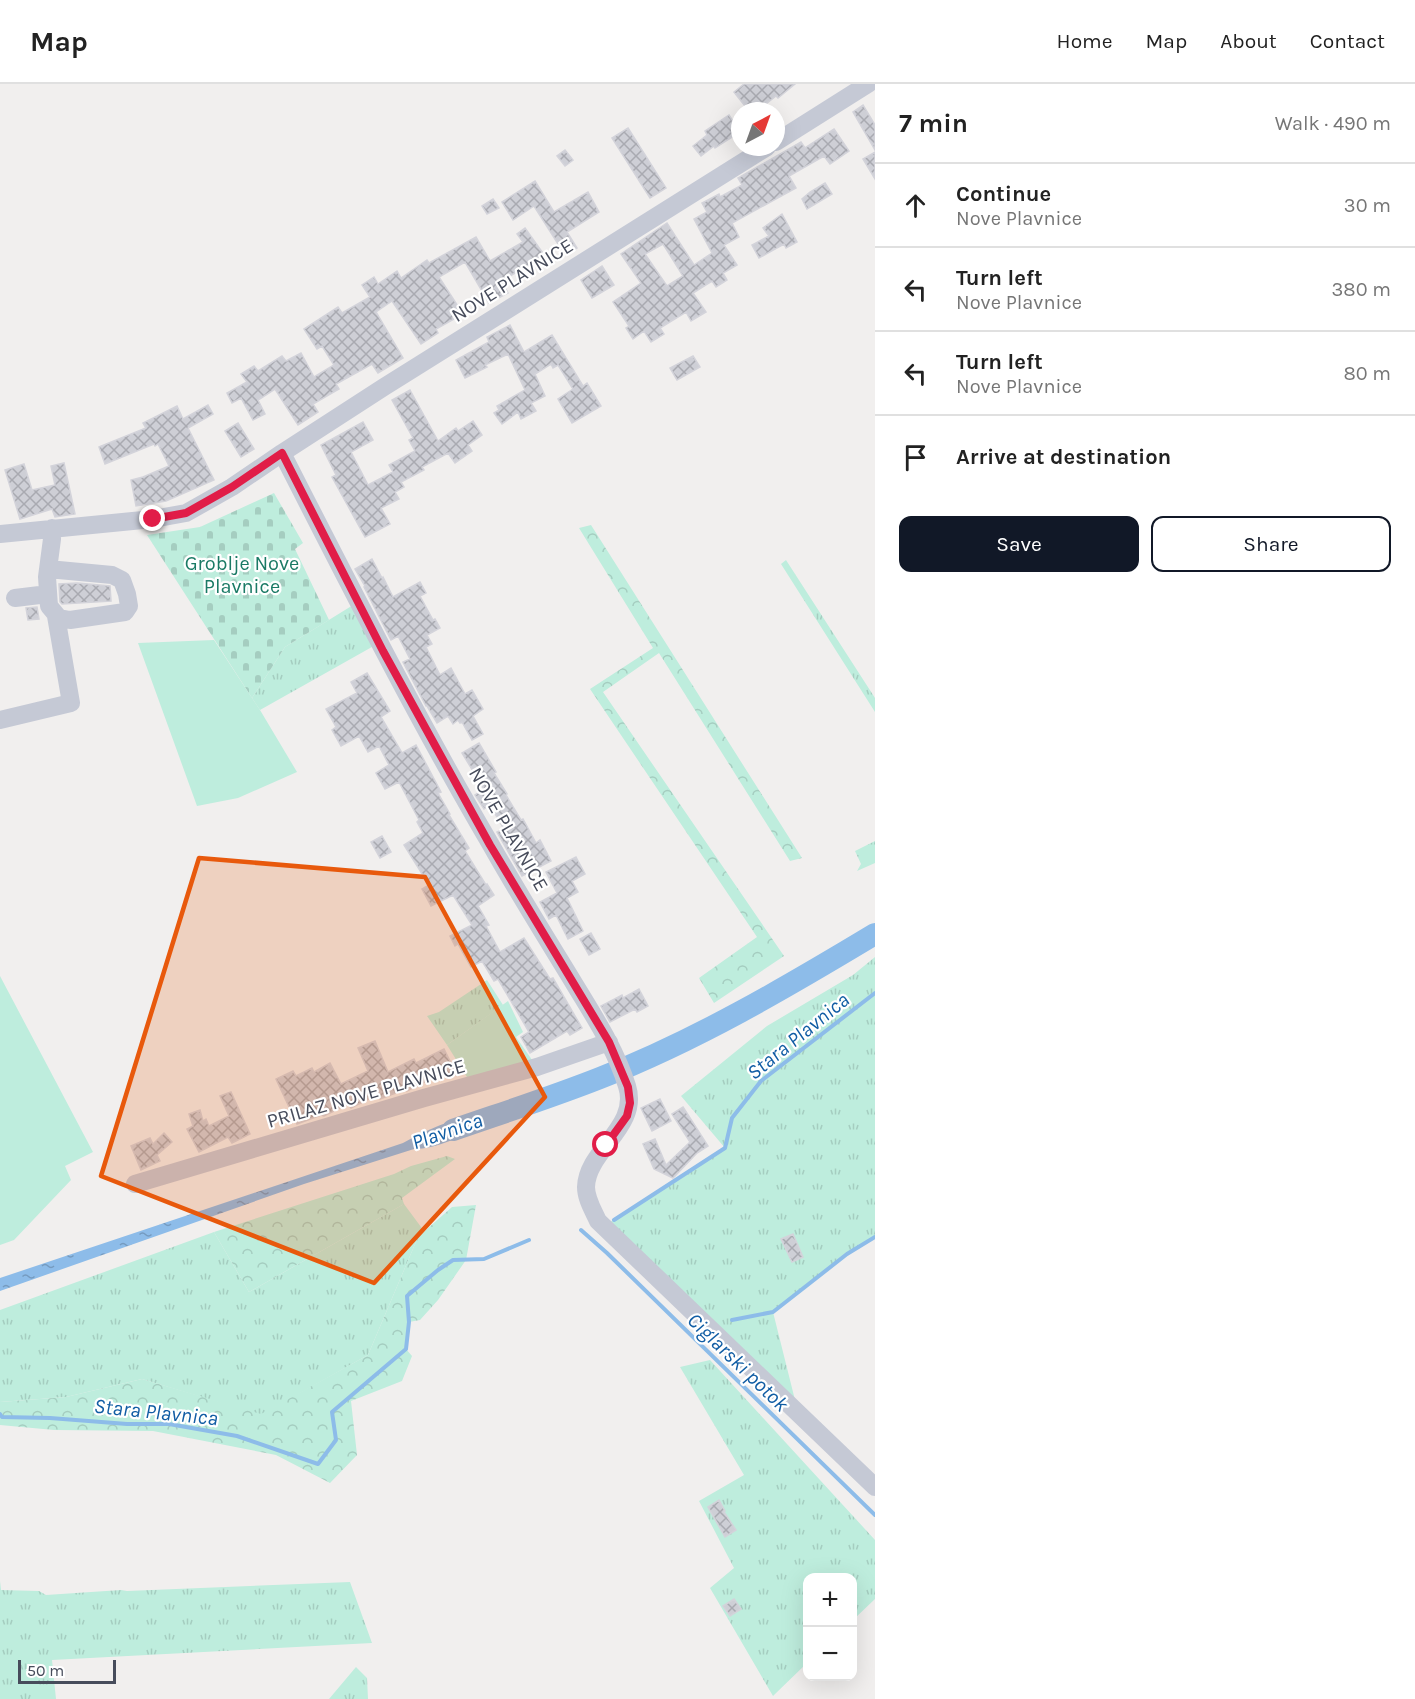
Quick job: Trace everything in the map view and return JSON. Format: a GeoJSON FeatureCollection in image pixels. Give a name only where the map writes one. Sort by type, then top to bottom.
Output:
{"type":"FeatureCollection","features":[{"type":"Feature","properties":{"kind":"street"},"geometry":{"type":"LineString","coordinates":[[785,136],[868,84]]}},
{"type":"Feature","properties":{"kind":"street","name":"NOVE PLAVNICE"},"geometry":{"type":"LineString","coordinates":[[0,534],[153,519],[186,513],[232,487],[282,453],[753,156]]}},
{"type":"Feature","properties":{"kind":"street","name":"NOVE PLAVNICE"},"geometry":{"type":"LineString","coordinates":[[282,453],[383,651],[484,834],[612,1048],[628,1087],[630,1103],[627,1116],[588,1176],[586,1189],[598,1221],[875,1487]]}},
{"type":"Feature","properties":{"kind":"street"},"geometry":{"type":"LineString","coordinates":[[48,569],[112,575],[122,580],[129,606],[125,612],[70,620],[57,616],[49,606],[48,594],[48,569],[52,528]]}},
{"type":"Feature","properties":{"kind":"street"},"geometry":{"type":"LineString","coordinates":[[15,598],[48,594]]}},
{"type":"Feature","properties":{"kind":"street"},"geometry":{"type":"LineString","coordinates":[[0,720],[71,703],[57,616]]}},
{"type":"Feature","properties":{"kind":"street","name":"PRILAZ NOVE PLAVNICE"},"geometry":{"type":"LineString","coordinates":[[135,1185],[424,1098],[612,1048]]}},
{"type":"Feature","properties":{"kind":"highlighted area"},"geometry":{"type":"Polygon","coordinates":[[[199,858],[425,877],[545,1097],[374,1283],[101,1176],[199,858]]]}},
{"type":"Feature","properties":{"kind":"green space","name":"Groblje Nove Plavnice"},"geometry":{"type":"Polygon","coordinates":[[[274,493],[303,543],[295,549],[329,620],[285,647],[252,698],[147,535],[200,527],[274,493]]]}},
{"type":"Feature","properties":{"kind":"green space"},"geometry":{"type":"Polygon","coordinates":[[[591,525],[802,858],[790,861],[659,653],[603,692],[784,956],[714,1003],[699,978],[757,937],[590,689],[653,648],[579,528],[591,525]]]}},
{"type":"Feature","properties":{"kind":"green space"},"geometry":{"type":"Polygon","coordinates":[[[786,560],[875,698],[875,712],[781,564],[786,560]]]}},
{"type":"Feature","properties":{"kind":"green space"},"geometry":{"type":"Polygon","coordinates":[[[358,602],[379,643],[260,710],[252,698],[285,647],[358,602]]]}},
{"type":"Feature","properties":{"kind":"green space"},"geometry":{"type":"Polygon","coordinates":[[[214,640],[297,772],[238,798],[197,806],[138,643],[214,640]]]}},
{"type":"Feature","properties":{"kind":"green space"},"geometry":{"type":"Polygon","coordinates":[[[875,841],[875,863],[857,871],[861,864],[855,851],[875,841]]]}},
{"type":"Feature","properties":{"kind":"green space"},"geometry":{"type":"Polygon","coordinates":[[[875,957],[875,1237],[847,1254],[773,1312],[798,1412],[604,1226],[725,1148],[681,1096],[767,1026],[853,975],[875,957]]]}},
{"type":"Feature","properties":{"kind":"green space"},"geometry":{"type":"Polygon","coordinates":[[[0,976],[93,1152],[65,1166],[71,1180],[14,1240],[0,1245],[0,976]]]}},
{"type":"Feature","properties":{"kind":"green space"},"geometry":{"type":"Polygon","coordinates":[[[487,980],[503,1005],[447,1045],[427,1016],[439,1012],[487,980]]]}},
{"type":"Feature","properties":{"kind":"green space"},"geometry":{"type":"Polygon","coordinates":[[[508,1001],[523,1032],[516,1037],[537,1067],[472,1085],[447,1045],[508,1001]]]}},
{"type":"Feature","properties":{"kind":"green space"},"geometry":{"type":"Polygon","coordinates":[[[447,1156],[455,1159],[402,1198],[404,1204],[249,1292],[214,1232],[394,1174],[411,1166],[447,1156]]]}},
{"type":"Feature","properties":{"kind":"green space"},"geometry":{"type":"Polygon","coordinates":[[[404,1204],[424,1231],[418,1237],[368,1355],[261,1415],[142,1379],[66,1397],[0,1402],[0,1310],[214,1232],[249,1292],[404,1204]]]}},
{"type":"Feature","properties":{"kind":"green space"},"geometry":{"type":"Polygon","coordinates":[[[476,1205],[466,1260],[438,1300],[420,1320],[409,1322],[406,1349],[412,1356],[402,1381],[351,1401],[357,1455],[330,1483],[276,1455],[153,1431],[54,1430],[0,1425],[0,1402],[66,1397],[142,1379],[261,1414],[368,1355],[418,1237],[452,1207],[476,1205]]]}},
{"type":"Feature","properties":{"kind":"green space"},"geometry":{"type":"Polygon","coordinates":[[[710,1360],[875,1540],[875,1599],[857,1616],[857,1573],[803,1573],[803,1667],[773,1696],[710,1588],[734,1568],[699,1501],[744,1475],[680,1367],[710,1360]]]}},
{"type":"Feature","properties":{"kind":"green space"},"geometry":{"type":"Polygon","coordinates":[[[0,1581],[1,1590],[39,1591],[46,1595],[350,1582],[372,1643],[52,1660],[56,1699],[0,1699],[0,1581]]]}},
{"type":"Feature","properties":{"kind":"green space"},"geometry":{"type":"Polygon","coordinates":[[[356,1667],[367,1678],[368,1699],[329,1699],[356,1667]]]}},
{"type":"Feature","properties":{"kind":"water"},"geometry":{"type":"Polygon","coordinates":[[[477,1114],[483,1120],[477,1126],[451,1140],[432,1147],[414,1149],[304,1184],[0,1291],[0,1278],[403,1143],[439,1126],[477,1114]]]}},
{"type":"Feature","properties":{"kind":"building"},"geometry":{"type":"Polygon","coordinates":[[[744,84],[795,84],[778,98],[776,96],[768,102],[742,102],[734,92],[744,84]]]}},
{"type":"Feature","properties":{"kind":"building"},"geometry":{"type":"Polygon","coordinates":[[[863,105],[875,125],[875,150],[853,112],[863,105]]]}},
{"type":"Feature","properties":{"kind":"building"},"geometry":{"type":"Polygon","coordinates":[[[729,115],[731,118],[731,138],[701,156],[693,146],[707,135],[705,131],[729,115]]]}},
{"type":"Feature","properties":{"kind":"building"},"geometry":{"type":"Polygon","coordinates":[[[628,128],[666,188],[650,198],[612,138],[628,128]]]}},
{"type":"Feature","properties":{"kind":"building"},"geometry":{"type":"Polygon","coordinates":[[[834,129],[849,151],[830,164],[824,156],[789,176],[796,188],[732,223],[739,237],[724,245],[737,265],[723,273],[727,280],[716,287],[712,281],[693,293],[706,312],[691,321],[686,312],[660,328],[664,334],[651,342],[644,331],[633,339],[626,328],[629,326],[613,302],[641,283],[621,254],[667,223],[694,265],[712,253],[694,219],[707,212],[702,203],[719,194],[720,197],[742,185],[738,178],[776,156],[785,156],[785,151],[801,142],[805,148],[834,129]],[[663,244],[645,254],[667,286],[683,276],[663,244]]]}},
{"type":"Feature","properties":{"kind":"building"},"geometry":{"type":"Polygon","coordinates":[[[565,150],[573,160],[565,166],[557,156],[565,150]]]}},
{"type":"Feature","properties":{"kind":"building"},"geometry":{"type":"Polygon","coordinates":[[[875,152],[875,179],[863,159],[875,152]]]}},
{"type":"Feature","properties":{"kind":"building"},"geometry":{"type":"Polygon","coordinates":[[[535,181],[554,212],[588,192],[599,212],[567,232],[577,248],[565,255],[534,206],[513,220],[502,202],[535,181]]]}},
{"type":"Feature","properties":{"kind":"building"},"geometry":{"type":"Polygon","coordinates":[[[825,183],[832,194],[807,209],[802,199],[825,183]]]}},
{"type":"Feature","properties":{"kind":"building"},"geometry":{"type":"Polygon","coordinates":[[[493,199],[499,208],[487,214],[482,206],[493,199]]]}},
{"type":"Feature","properties":{"kind":"building"},"geometry":{"type":"Polygon","coordinates":[[[782,214],[797,242],[786,248],[784,244],[759,258],[752,245],[769,236],[763,228],[782,214]]]}},
{"type":"Feature","properties":{"kind":"building"},"geometry":{"type":"Polygon","coordinates":[[[525,228],[545,256],[501,281],[508,293],[489,303],[465,262],[439,277],[463,314],[436,329],[438,333],[421,344],[392,301],[376,312],[403,358],[378,373],[372,364],[336,384],[339,389],[313,404],[318,412],[298,425],[275,389],[258,400],[265,414],[253,420],[241,398],[232,403],[227,393],[247,382],[241,374],[254,366],[258,371],[282,356],[286,361],[301,353],[314,377],[334,365],[322,346],[317,349],[304,329],[338,307],[342,313],[370,297],[362,285],[374,277],[378,284],[397,271],[401,278],[427,260],[429,263],[476,237],[490,261],[523,242],[517,234],[525,228]]]}},
{"type":"Feature","properties":{"kind":"building"},"geometry":{"type":"Polygon","coordinates":[[[602,266],[614,285],[592,298],[581,280],[602,266]]]}},
{"type":"Feature","properties":{"kind":"building"},"geometry":{"type":"Polygon","coordinates":[[[510,325],[524,352],[552,335],[583,386],[587,383],[601,406],[572,423],[558,399],[573,389],[558,365],[553,368],[551,364],[535,374],[545,396],[531,403],[536,411],[521,419],[518,412],[502,424],[494,413],[499,410],[497,406],[525,390],[508,354],[465,378],[456,360],[489,342],[487,337],[510,325]]]}},
{"type":"Feature","properties":{"kind":"building"},"geometry":{"type":"Polygon","coordinates":[[[693,356],[700,367],[677,380],[670,368],[693,356]]]}},
{"type":"Feature","properties":{"kind":"building"},"geometry":{"type":"Polygon","coordinates":[[[410,390],[438,441],[456,428],[458,431],[473,421],[482,435],[468,445],[472,451],[455,463],[448,453],[422,467],[424,470],[401,482],[404,487],[395,492],[399,499],[381,508],[390,524],[365,537],[332,477],[336,475],[321,445],[363,422],[373,440],[351,452],[368,485],[393,472],[389,465],[415,451],[409,440],[413,438],[392,400],[410,390]]]}},
{"type":"Feature","properties":{"kind":"building"},"geometry":{"type":"Polygon","coordinates":[[[208,405],[213,414],[188,428],[214,480],[166,501],[136,506],[131,480],[169,466],[158,444],[105,464],[99,447],[146,428],[143,423],[177,406],[183,419],[208,405]]]}},
{"type":"Feature","properties":{"kind":"building"},"geometry":{"type":"Polygon","coordinates":[[[238,423],[254,449],[241,457],[225,431],[238,423]]]}},
{"type":"Feature","properties":{"kind":"building"},"geometry":{"type":"Polygon","coordinates":[[[64,463],[75,514],[55,517],[52,509],[20,519],[5,470],[24,464],[32,490],[55,485],[51,466],[64,463]]]}},
{"type":"Feature","properties":{"kind":"building"},"geometry":{"type":"Polygon","coordinates":[[[372,559],[393,597],[420,582],[426,593],[420,596],[440,628],[427,635],[432,644],[426,647],[440,675],[451,668],[465,694],[472,690],[483,709],[473,716],[483,734],[472,740],[462,722],[458,720],[453,724],[448,716],[437,723],[426,706],[403,662],[410,659],[398,636],[391,640],[355,569],[372,559]]]}},
{"type":"Feature","properties":{"kind":"building"},"geometry":{"type":"Polygon","coordinates":[[[59,584],[110,586],[111,601],[62,604],[59,584]]]}},
{"type":"Feature","properties":{"kind":"building"},"geometry":{"type":"Polygon","coordinates":[[[37,607],[39,619],[28,620],[26,608],[37,607]]]}},
{"type":"Feature","properties":{"kind":"building"},"geometry":{"type":"Polygon","coordinates":[[[367,673],[390,711],[381,717],[402,753],[416,745],[441,792],[438,793],[449,815],[469,848],[465,851],[494,895],[478,906],[500,952],[524,938],[550,979],[553,978],[582,1028],[570,1035],[567,1031],[530,1053],[521,1037],[529,1032],[498,979],[494,981],[482,961],[471,967],[458,944],[455,946],[450,936],[472,925],[453,895],[431,906],[422,889],[429,885],[404,845],[423,833],[417,822],[419,820],[399,782],[385,789],[376,773],[389,765],[379,746],[368,752],[359,736],[341,746],[332,730],[336,727],[326,709],[357,693],[351,682],[367,673]]]}},
{"type":"Feature","properties":{"kind":"building"},"geometry":{"type":"Polygon","coordinates":[[[479,743],[521,820],[523,819],[536,843],[540,840],[551,861],[522,876],[497,832],[504,829],[490,805],[484,809],[475,795],[484,789],[462,753],[479,743]]]}},
{"type":"Feature","properties":{"kind":"building"},"geometry":{"type":"Polygon","coordinates":[[[382,836],[391,852],[380,858],[371,842],[382,836]]]}},
{"type":"Feature","properties":{"kind":"building"},"geometry":{"type":"Polygon","coordinates":[[[576,857],[585,874],[572,881],[578,892],[567,898],[583,931],[568,939],[556,915],[549,919],[540,902],[557,893],[546,872],[576,857]]]}},
{"type":"Feature","properties":{"kind":"building"},"geometry":{"type":"Polygon","coordinates":[[[591,933],[600,949],[589,955],[580,939],[591,933]]]}},
{"type":"Feature","properties":{"kind":"building"},"geometry":{"type":"Polygon","coordinates":[[[639,989],[648,1006],[637,1012],[635,1009],[610,1022],[601,1006],[639,989]]]}},
{"type":"Feature","properties":{"kind":"building"},"geometry":{"type":"Polygon","coordinates":[[[375,1041],[388,1072],[414,1059],[416,1063],[444,1049],[455,1071],[436,1081],[434,1077],[407,1091],[406,1089],[380,1099],[378,1094],[351,1108],[348,1104],[324,1116],[321,1115],[297,1124],[276,1079],[293,1071],[296,1076],[312,1068],[314,1072],[330,1063],[341,1084],[368,1071],[358,1048],[375,1041]]]}},
{"type":"Feature","properties":{"kind":"building"},"geometry":{"type":"Polygon","coordinates":[[[231,1092],[250,1134],[232,1143],[228,1137],[199,1152],[187,1129],[193,1126],[189,1114],[200,1110],[203,1121],[206,1119],[209,1126],[229,1116],[220,1096],[231,1092]]]}},
{"type":"Feature","properties":{"kind":"building"},"geometry":{"type":"Polygon","coordinates":[[[660,1099],[671,1121],[652,1131],[641,1108],[660,1099]]]}},
{"type":"Feature","properties":{"kind":"building"},"geometry":{"type":"Polygon","coordinates":[[[683,1107],[708,1146],[697,1153],[673,1178],[654,1169],[643,1144],[655,1139],[666,1165],[690,1142],[672,1114],[683,1107]]]}},
{"type":"Feature","properties":{"kind":"building"},"geometry":{"type":"Polygon","coordinates":[[[164,1133],[172,1142],[157,1155],[160,1161],[141,1170],[131,1146],[150,1138],[153,1144],[164,1133]]]}},
{"type":"Feature","properties":{"kind":"building"},"geometry":{"type":"Polygon","coordinates":[[[793,1234],[803,1257],[792,1262],[781,1239],[793,1234]]]}},
{"type":"Feature","properties":{"kind":"building"},"geometry":{"type":"Polygon","coordinates":[[[719,1500],[736,1530],[725,1537],[708,1507],[719,1500]]]}},
{"type":"Feature","properties":{"kind":"building"},"geometry":{"type":"Polygon","coordinates":[[[734,1599],[741,1609],[730,1616],[723,1606],[734,1599]]]}},
{"type":"Feature","properties":{"kind":"waterway","name":"Plavnica"},"geometry":{"type":"LineString","coordinates":[[453,1130],[582,1085],[671,1047],[774,993],[875,934]]}},
{"type":"Feature","properties":{"kind":"waterway","name":"Stara Plavnica"},"geometry":{"type":"LineString","coordinates":[[614,1220],[725,1148],[732,1118],[761,1081],[875,993]]}},
{"type":"Feature","properties":{"kind":"waterway","name":"Ciglarski potok"},"geometry":{"type":"LineString","coordinates":[[581,1230],[875,1515]]}},
{"type":"Feature","properties":{"kind":"waterway"},"geometry":{"type":"LineString","coordinates":[[732,1320],[773,1312],[847,1254],[875,1237]]}},
{"type":"Feature","properties":{"kind":"waterway","name":"Stara Plavnica"},"geometry":{"type":"LineString","coordinates":[[0,1414],[2,1417],[169,1424],[237,1436],[318,1464],[336,1440],[332,1412],[406,1349],[409,1322],[407,1296],[453,1260],[484,1259],[529,1240]]}},
{"type":"Feature","properties":{"kind":"route"},"geometry":{"type":"LineString","coordinates":[[153,519],[186,513],[232,487],[282,453],[383,651],[490,845],[609,1042],[628,1087],[630,1103],[627,1116],[606,1145]]}}]}
